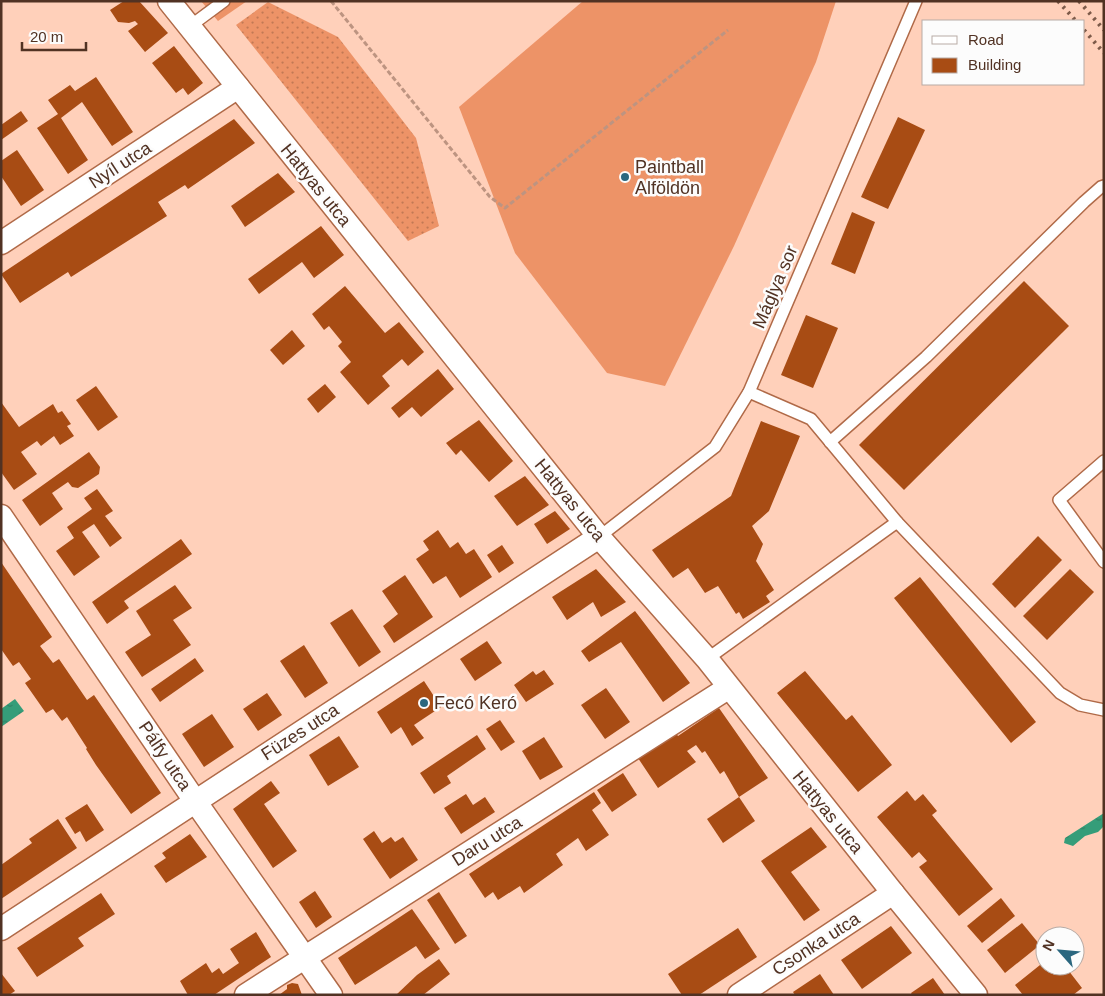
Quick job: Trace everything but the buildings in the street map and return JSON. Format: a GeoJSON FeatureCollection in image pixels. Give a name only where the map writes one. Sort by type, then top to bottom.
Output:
{"type":"FeatureCollection","features":[{"type":"Feature","properties":{"kind":"street","name":"Hattyas utca"},"geometry":{"type":"LineString","coordinates":[[169,1],[599,537],[707,659],[728,688],[976,995]]}},
{"type":"Feature","properties":{"kind":"street","name":"Nyíl utca"},"geometry":{"type":"LineString","coordinates":[[1,242],[238,87]]}},
{"type":"Feature","properties":{"kind":"street","name":"Pálfy utca"},"geometry":{"type":"LineString","coordinates":[[1,516],[195,801],[331,995]]}},
{"type":"Feature","properties":{"kind":"street","name":"Füzes utca"},"geometry":{"type":"LineString","coordinates":[[1,929],[599,537]]}},
{"type":"Feature","properties":{"kind":"street","name":"Daru utca"},"geometry":{"type":"LineString","coordinates":[[246,995],[728,688]]}},
{"type":"Feature","properties":{"kind":"street","name":"Csonka utca"},"geometry":{"type":"LineString","coordinates":[[739,995],[893,893]]}},
{"type":"Feature","properties":{"kind":"lane"},"geometry":{"type":"LineString","coordinates":[[189,27],[224,1]]}},
{"type":"Feature","properties":{"kind":"lane","name":"Máglya sor"},"geometry":{"type":"LineString","coordinates":[[599,537],[715,447],[749,392],[916,1]]}},
{"type":"Feature","properties":{"kind":"lane"},"geometry":{"type":"LineString","coordinates":[[830,442],[926,357],[1084,202],[1104,186]]}},
{"type":"Feature","properties":{"kind":"lane"},"geometry":{"type":"LineString","coordinates":[[749,392],[811,419],[897,522],[1060,693],[1080,706],[1104,710]]}},
{"type":"Feature","properties":{"kind":"lane"},"geometry":{"type":"LineString","coordinates":[[1102,466],[1059,500],[1104,562]]}},
{"type":"Feature","properties":{"kind":"lane"},"geometry":{"type":"LineString","coordinates":[[707,659],[897,522]]}},
{"type":"Feature","properties":{"kind":"path"},"geometry":{"type":"LineString","coordinates":[[331,1],[490,197],[505,208],[728,30]]}},
{"type":"Feature","properties":{"kind":"shaded area"},"geometry":{"type":"Polygon","coordinates":[[[201,1],[247,1],[218,21],[201,1]]]}},
{"type":"Feature","properties":{"kind":"shaded area","name":"Paintball Alföldön"},"geometry":{"type":"Polygon","coordinates":[[[583,1],[836,1],[816,62],[734,246],[665,386],[607,373],[515,253],[459,107],[583,1]]]}},
{"type":"Feature","properties":{"kind":"shaded area"},"geometry":{"type":"Polygon","coordinates":[[[268,2],[338,37],[416,138],[439,226],[408,241],[236,25],[268,2]]]}},
{"type":"Feature","properties":{"kind":"water"},"geometry":{"type":"Polygon","coordinates":[[[15,699],[24,711],[1,727],[1,709],[15,699]]]}},
{"type":"Feature","properties":{"kind":"water"},"geometry":{"type":"Polygon","coordinates":[[[1104,813],[1104,826],[1098,832],[1085,836],[1073,846],[1064,843],[1065,838],[1104,813]]]}},
{"type":"Feature","properties":{"kind":"railway"},"geometry":{"type":"LineString","coordinates":[[1058,1],[1075,20]]}},
{"type":"Feature","properties":{"kind":"railway"},"geometry":{"type":"LineString","coordinates":[[1079,1],[1104,30]]}},
{"type":"Feature","properties":{"kind":"railway"},"geometry":{"type":"LineString","coordinates":[[1085,31],[1104,53]]}},
{"type":"Feature","properties":{"kind":"place","name":"Paintball Alföldön"},"geometry":{"type":"Point","coordinates":[625,177]}},
{"type":"Feature","properties":{"kind":"place","name":"Fecó Keró"},"geometry":{"type":"Point","coordinates":[424,703]}}]}
